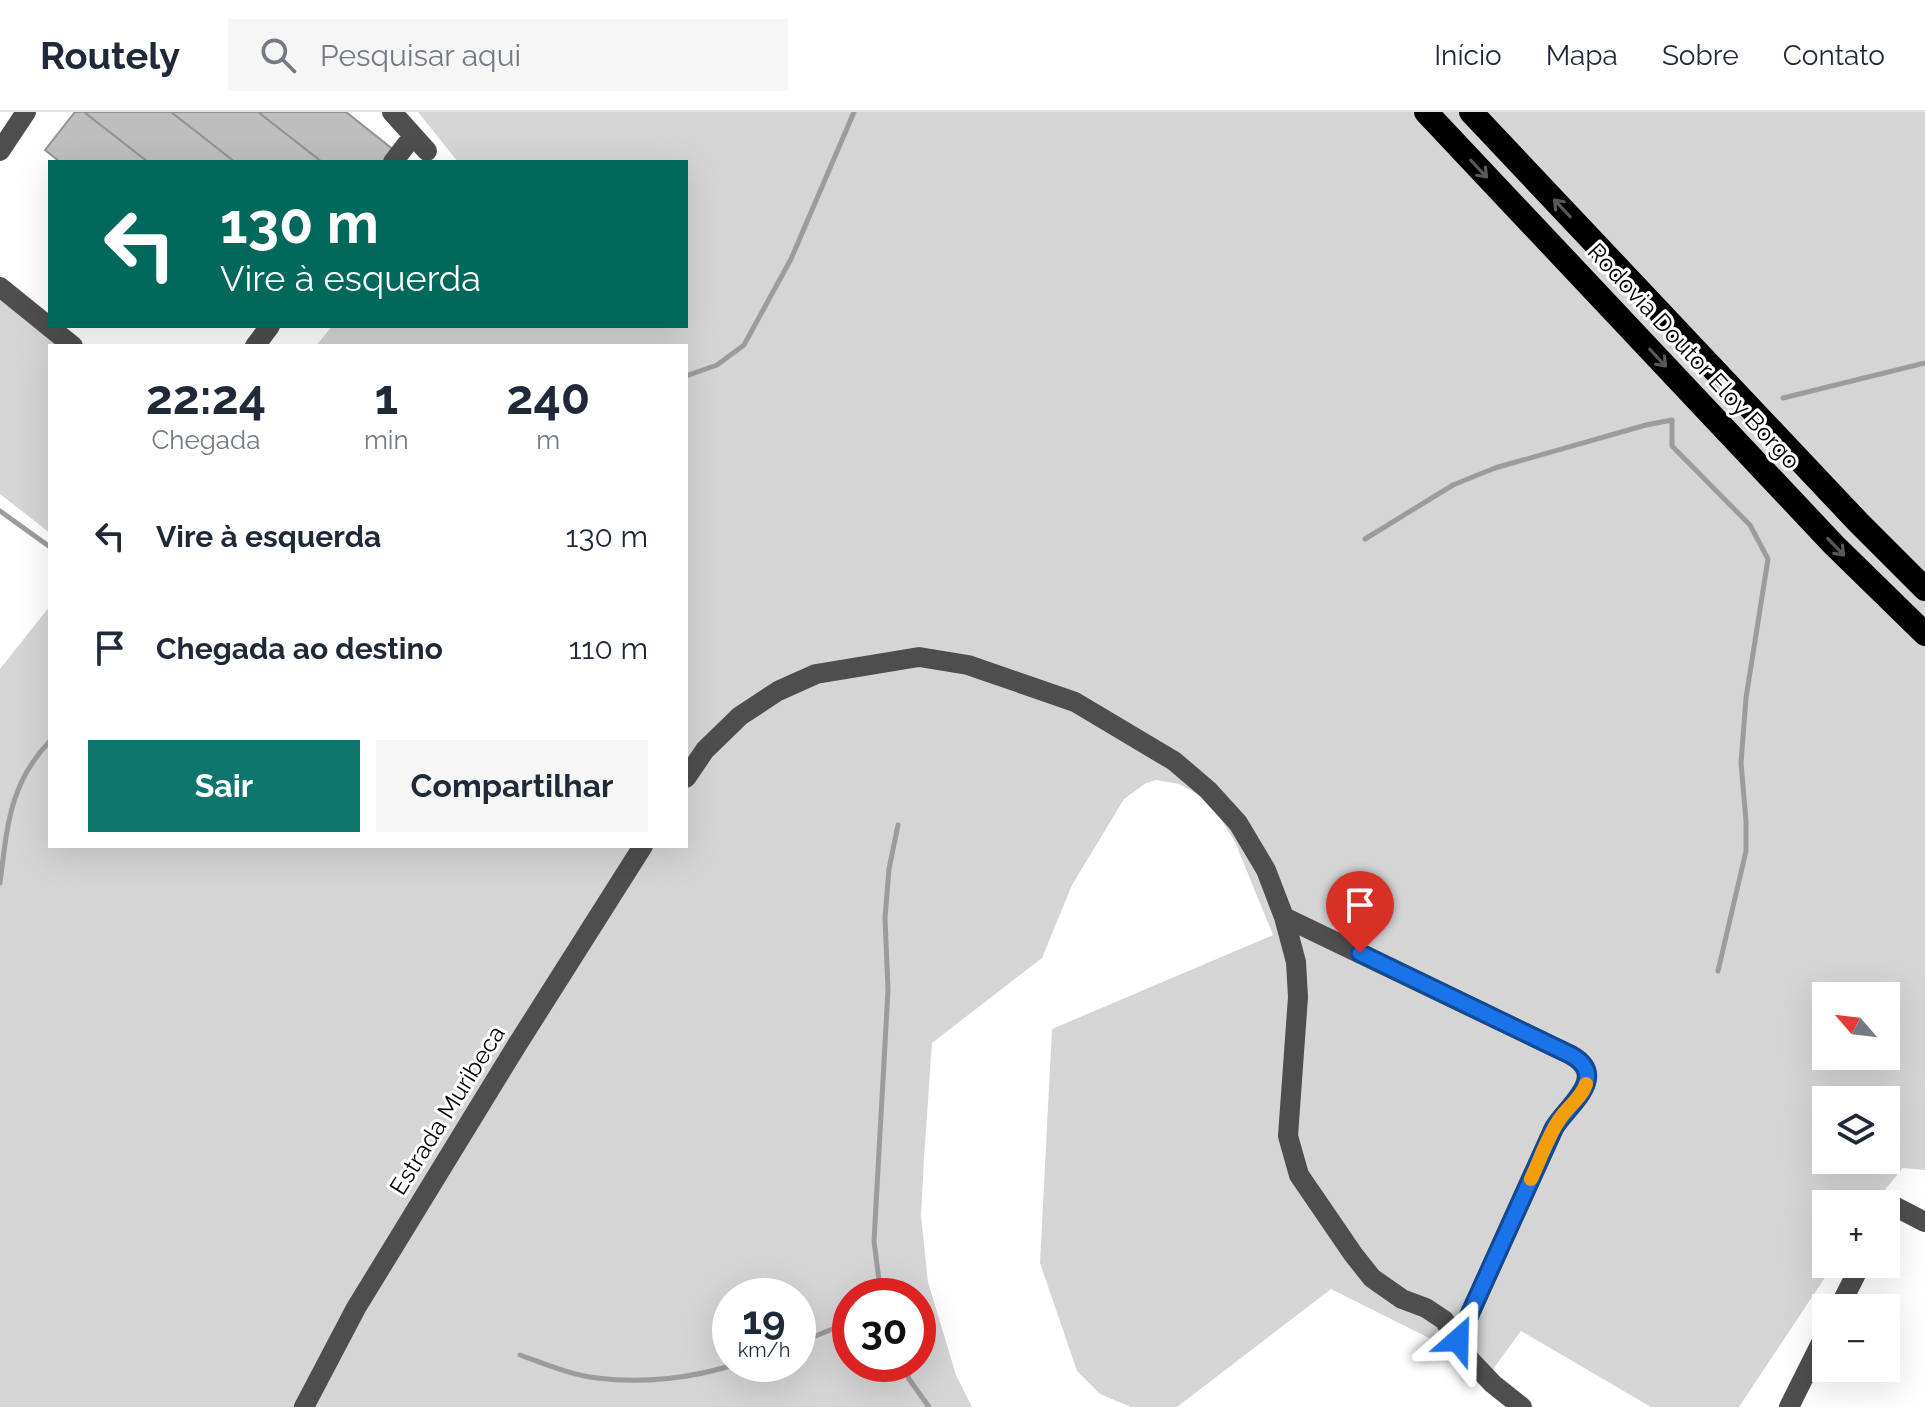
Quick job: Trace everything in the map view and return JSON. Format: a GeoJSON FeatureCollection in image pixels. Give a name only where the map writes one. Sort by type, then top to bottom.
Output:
{"type":"FeatureCollection","features":[{"type":"Feature","properties":{"kind":"highway","name":"Rodovia Doutor Eloy Borgo"},"geometry":{"type":"LineString","coordinates":[[1426,112],[1834,545],[1925,634]]}},
{"type":"Feature","properties":{"kind":"highway","name":"Rodovia Doutor Eloy Borgo"},"geometry":{"type":"LineString","coordinates":[[1471,112],[1925,589]]}},
{"type":"Feature","properties":{"kind":"street"},"geometry":{"type":"LineString","coordinates":[[0,151],[26,112]]}},
{"type":"Feature","properties":{"kind":"street"},"geometry":{"type":"LineString","coordinates":[[392,112],[427,151]]}},
{"type":"Feature","properties":{"kind":"street"},"geometry":{"type":"LineString","coordinates":[[395,160],[413,136]]}},
{"type":"Feature","properties":{"kind":"street"},"geometry":{"type":"LineString","coordinates":[[0,287],[48,326]]}},
{"type":"Feature","properties":{"kind":"street"},"geometry":{"type":"LineString","coordinates":[[51,328],[71,344]]}},
{"type":"Feature","properties":{"kind":"street"},"geometry":{"type":"LineString","coordinates":[[688,775],[705,750],[740,716],[778,691],[816,674],[919,657],[968,665],[1075,702],[1174,761],[1208,790],[1238,823],[1266,870],[1284,917],[1296,962],[1298,997],[1288,1136],[1299,1175],[1372,1278],[1402,1299],[1426,1308],[1444,1320],[1471,1361],[1522,1407]]}},
{"type":"Feature","properties":{"kind":"street","name":"Estrada Muribeca"},"geometry":{"type":"LineString","coordinates":[[304,1407],[356,1308],[642,848]]}},
{"type":"Feature","properties":{"kind":"street"},"geometry":{"type":"LineString","coordinates":[[1284,917],[1571,1055],[1586,1071],[1584,1090],[1554,1128],[1458,1340]]}},
{"type":"Feature","properties":{"kind":"street"},"geometry":{"type":"LineString","coordinates":[[1900,1209],[1925,1222]]}},
{"type":"Feature","properties":{"kind":"street"},"geometry":{"type":"LineString","coordinates":[[1789,1407],[1812,1361]]}},
{"type":"Feature","properties":{"kind":"shaded area"},"geometry":{"type":"Polygon","coordinates":[[[418,112],[1925,112],[1925,1170],[1903,1168],[1900,1172],[1900,1086],[1812,1086],[1812,1174],[1898,1174],[1885,1190],[1812,1190],[1812,1278],[1825,1278],[1739,1407],[1651,1407],[1521,1331],[1485,1380],[1435,1341],[1331,1289],[1177,1407],[1131,1407],[1100,1394],[1077,1371],[1040,1263],[1052,1029],[1273,935],[1235,842],[1210,801],[1179,784],[1156,780],[1146,783],[1124,799],[1072,885],[1042,958],[932,1043],[921,1216],[928,1278],[832,1278],[832,1382],[936,1382],[936,1309],[956,1375],[972,1407],[0,1407],[0,669],[48,609],[48,848],[688,848],[688,344],[318,344],[330,328],[688,328],[688,160],[456,160],[418,112]]]}},
{"type":"Feature","properties":{"kind":"shaded area"},"geometry":{"type":"Polygon","coordinates":[[[0,282],[48,318],[48,328],[62,328],[83,344],[48,344],[48,531],[0,494],[0,282]]]}},
{"type":"Feature","properties":{"kind":"building"},"geometry":{"type":"Polygon","coordinates":[[[75,112],[84,112],[145,160],[58,160],[45,150],[75,112]]]}},
{"type":"Feature","properties":{"kind":"building"},"geometry":{"type":"Polygon","coordinates":[[[84,112],[171,112],[232,160],[145,160],[84,112]]]}},
{"type":"Feature","properties":{"kind":"building"},"geometry":{"type":"Polygon","coordinates":[[[171,112],[258,112],[319,160],[232,160],[171,112]]]}},
{"type":"Feature","properties":{"kind":"building"},"geometry":{"type":"Polygon","coordinates":[[[258,112],[346,112],[395,151],[388,160],[319,160],[258,112]]]}},
{"type":"Feature","properties":{"kind":"waterway"},"geometry":{"type":"LineString","coordinates":[[688,375],[717,365],[744,345],[791,259],[854,112]]}},
{"type":"Feature","properties":{"kind":"waterway"},"geometry":{"type":"LineString","coordinates":[[1783,398],[1925,363]]}},
{"type":"Feature","properties":{"kind":"waterway"},"geometry":{"type":"LineString","coordinates":[[1365,539],[1453,485],[1495,468],[1672,420],[1672,446],[1750,525],[1768,559],[1746,698],[1741,763],[1746,851],[1718,971]]}},
{"type":"Feature","properties":{"kind":"waterway"},"geometry":{"type":"LineString","coordinates":[[0,511],[48,546]]}},
{"type":"Feature","properties":{"kind":"waterway"},"geometry":{"type":"LineString","coordinates":[[0,883],[8,825],[18,790],[36,757],[48,743]]}},
{"type":"Feature","properties":{"kind":"waterway"},"geometry":{"type":"LineString","coordinates":[[879,1278],[874,1241],[888,990],[885,918],[889,869],[898,825]]}},
{"type":"Feature","properties":{"kind":"waterway"},"geometry":{"type":"LineString","coordinates":[[816,1336],[832,1329]]}},
{"type":"Feature","properties":{"kind":"waterway"},"geometry":{"type":"LineString","coordinates":[[520,1355],[558,1369],[614,1380],[668,1378],[712,1371]]}},
{"type":"Feature","properties":{"kind":"waterway"},"geometry":{"type":"LineString","coordinates":[[911,1382],[929,1407]]}},
{"type":"Feature","properties":{"kind":"slow traffic"},"geometry":{"type":"LineString","coordinates":[[1531,1179],[1554,1128],[1567,1108],[1581,1095],[1586,1084]]}},
{"type":"Feature","properties":{"kind":"route"},"geometry":{"type":"LineString","coordinates":[[1360,953],[1571,1055],[1583,1064],[1586,1071],[1584,1090],[1554,1128],[1458,1340]]}}]}
